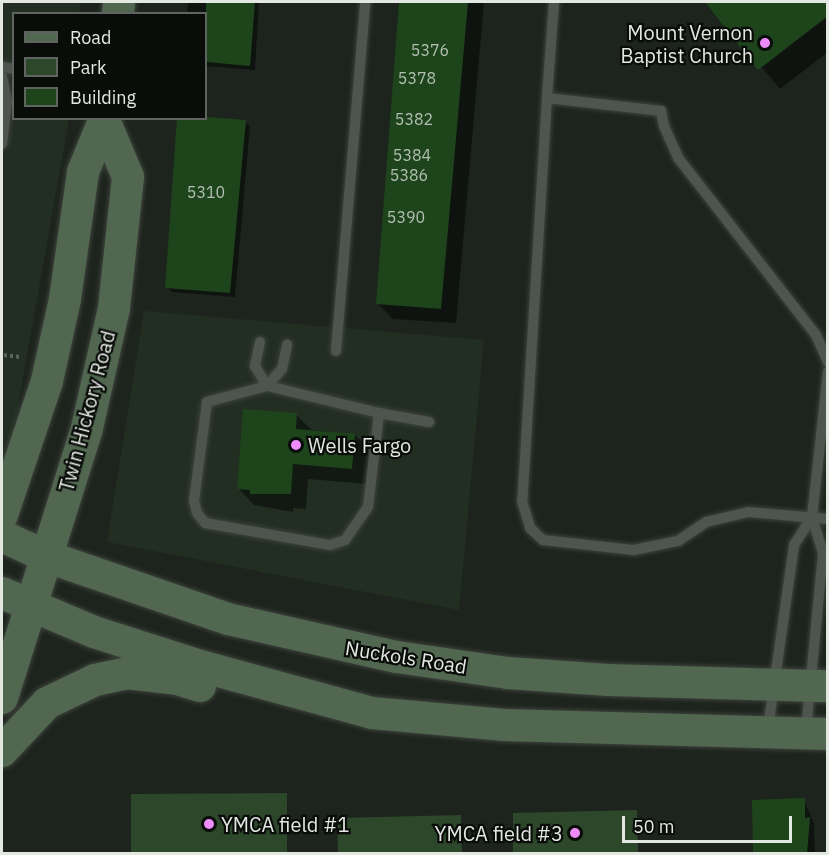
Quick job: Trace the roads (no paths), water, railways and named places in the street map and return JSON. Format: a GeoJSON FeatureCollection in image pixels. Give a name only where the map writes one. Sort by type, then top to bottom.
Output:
{"type":"FeatureCollection","features":[{"type":"Feature","properties":{"kind":"main road","name":"Twin Hickory Road"},"geometry":{"type":"LineString","coordinates":[[2,515],[47,381],[65,299],[83,172],[105,120]]}},
{"type":"Feature","properties":{"kind":"main road","name":"Twin Hickory Road"},"geometry":{"type":"LineString","coordinates":[[2,698],[15,598],[45,556],[89,418],[121,266],[128,177],[105,120]]}},
{"type":"Feature","properties":{"kind":"main road","name":"Nuckols Road"},"geometry":{"type":"LineString","coordinates":[[2,536],[45,556],[228,619],[397,657],[508,673],[597,679],[818,686]]}},
{"type":"Feature","properties":{"kind":"main road"},"geometry":{"type":"LineString","coordinates":[[15,598],[94,632],[204,668],[372,713]]}},
{"type":"Feature","properties":{"kind":"main road"},"geometry":{"type":"LineString","coordinates":[[2,751],[47,703],[95,680],[127,674],[177,679],[251,700],[484,724],[816,733]]}},
{"type":"Feature","properties":{"kind":"lane"},"geometry":{"type":"LineString","coordinates":[[336,351],[365,2]]}},
{"type":"Feature","properties":{"kind":"lane"},"geometry":{"type":"LineString","coordinates":[[554,2],[522,501],[530,528],[543,540],[634,550],[678,541],[706,522],[748,512],[828,519]]}},
{"type":"Feature","properties":{"kind":"lane"},"geometry":{"type":"LineString","coordinates":[[2,77],[7,101],[2,144]]}},
{"type":"Feature","properties":{"kind":"lane"},"geometry":{"type":"LineString","coordinates":[[547,98],[661,111],[664,126],[679,159],[816,335],[828,362]]}},
{"type":"Feature","properties":{"kind":"lane"},"geometry":{"type":"LineString","coordinates":[[260,342],[255,366],[267,386]]}},
{"type":"Feature","properties":{"kind":"lane"},"geometry":{"type":"LineString","coordinates":[[267,386],[282,369],[287,345]]}},
{"type":"Feature","properties":{"kind":"lane"},"geometry":{"type":"LineString","coordinates":[[816,733],[823,553],[812,517],[828,372]]}},
{"type":"Feature","properties":{"kind":"lane"},"geometry":{"type":"LineString","coordinates":[[379,413],[368,507],[345,540],[330,545],[205,523],[197,513],[194,501],[207,402],[267,386],[379,413],[429,422]]}},
{"type":"Feature","properties":{"kind":"lane"},"geometry":{"type":"LineString","coordinates":[[767,732],[794,545],[812,517]]}},
{"type":"Feature","properties":{"kind":"place","name":"Mount Vernon Baptist Church"},"geometry":{"type":"Point","coordinates":[765,43]}},
{"type":"Feature","properties":{"kind":"place","name":"Wells Fargo"},"geometry":{"type":"Point","coordinates":[296,445]}},
{"type":"Feature","properties":{"kind":"place","name":"YMCA field #1"},"geometry":{"type":"Point","coordinates":[209,824]}},
{"type":"Feature","properties":{"kind":"place","name":"YMCA field #3"},"geometry":{"type":"Point","coordinates":[575,833]}}]}
